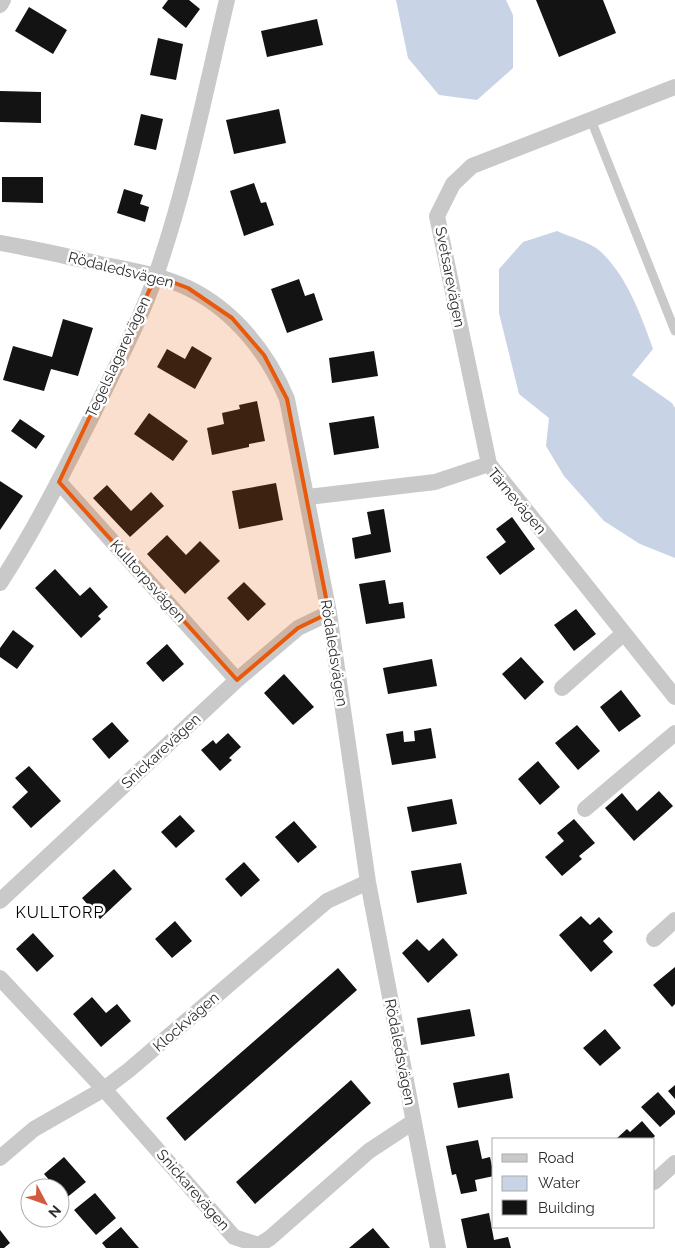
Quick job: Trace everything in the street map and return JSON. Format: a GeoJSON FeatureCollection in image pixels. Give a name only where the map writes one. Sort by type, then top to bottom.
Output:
{"type":"FeatureCollection","features":[{"type":"Feature","properties":{"kind":"street"},"geometry":{"type":"LineString","coordinates":[[0,5],[3,0]]}},
{"type":"Feature","properties":{"kind":"street","name":"Tegelslagarevägen"},"geometry":{"type":"LineString","coordinates":[[0,583],[26,544],[58,482],[116,366],[156,276],[182,186],[227,0]]}},
{"type":"Feature","properties":{"kind":"street","name":"Svetsarevägen"},"geometry":{"type":"LineString","coordinates":[[489,464],[438,216],[453,184],[472,166],[675,88]]}},
{"type":"Feature","properties":{"kind":"street","name":"Rödaledsvägen"},"geometry":{"type":"LineString","coordinates":[[0,242],[156,276],[188,288],[232,318],[264,355],[280,382],[287,399],[308,497],[329,613],[368,882],[438,1248]]}},
{"type":"Feature","properties":{"kind":"street","name":"Tärnevägen"},"geometry":{"type":"LineString","coordinates":[[308,497],[435,482],[489,464],[675,697]]}},
{"type":"Feature","properties":{"kind":"street","name":"Kulltorpsvägen"},"geometry":{"type":"LineString","coordinates":[[58,482],[237,680]]}},
{"type":"Feature","properties":{"kind":"street","name":"Snickarevägen"},"geometry":{"type":"LineString","coordinates":[[0,901],[237,680],[298,628],[329,613]]}},
{"type":"Feature","properties":{"kind":"street"},"geometry":{"type":"LineString","coordinates":[[562,688],[624,633]]}},
{"type":"Feature","properties":{"kind":"street"},"geometry":{"type":"LineString","coordinates":[[585,809],[675,733]]}},
{"type":"Feature","properties":{"kind":"street","name":"Klockvägen"},"geometry":{"type":"LineString","coordinates":[[0,1158],[34,1129],[104,1089],[129,1070],[327,901],[368,882]]}},
{"type":"Feature","properties":{"kind":"street"},"geometry":{"type":"LineString","coordinates":[[654,939],[675,920]]}},
{"type":"Feature","properties":{"kind":"street","name":"Snickarevägen"},"geometry":{"type":"LineString","coordinates":[[0,978],[104,1089],[234,1237],[259,1245],[270,1238],[369,1151],[413,1122]]}},
{"type":"Feature","properties":{"kind":"street"},"geometry":{"type":"LineString","coordinates":[[655,1181],[675,1162]]}},
{"type":"Feature","properties":{"kind":"lane"},"geometry":{"type":"LineString","coordinates":[[591,120],[675,331]]}},
{"type":"Feature","properties":{"kind":"highlighted area"},"geometry":{"type":"Polygon","coordinates":[[[156,276],[188,288],[232,318],[264,355],[287,399],[329,613],[298,628],[237,680],[59,482],[156,276]]]}},
{"type":"Feature","properties":{"kind":"water"},"geometry":{"type":"Polygon","coordinates":[[[396,0],[506,0],[513,15],[513,68],[477,100],[439,95],[408,58],[396,0]]]}},
{"type":"Feature","properties":{"kind":"water"},"geometry":{"type":"Polygon","coordinates":[[[557,231],[596,248],[610,261],[618,272],[638,310],[653,349],[632,375],[672,403],[675,408],[675,558],[640,544],[604,521],[564,476],[546,446],[549,418],[519,394],[499,313],[499,269],[523,242],[557,231]]]}},
{"type":"Feature","properties":{"kind":"building"},"geometry":{"type":"Polygon","coordinates":[[[168,0],[189,0],[200,9],[186,28],[162,8],[168,0]]]}},
{"type":"Feature","properties":{"kind":"building"},"geometry":{"type":"Polygon","coordinates":[[[536,0],[603,0],[616,33],[559,57],[536,0]]]}},
{"type":"Feature","properties":{"kind":"building"},"geometry":{"type":"Polygon","coordinates":[[[29,7],[67,30],[53,54],[15,31],[29,7]]]}},
{"type":"Feature","properties":{"kind":"building"},"geometry":{"type":"Polygon","coordinates":[[[317,19],[323,45],[267,57],[261,31],[317,19]]]}},
{"type":"Feature","properties":{"kind":"building"},"geometry":{"type":"Polygon","coordinates":[[[158,38],[183,44],[176,80],[150,75],[158,38]]]}},
{"type":"Feature","properties":{"kind":"building"},"geometry":{"type":"Polygon","coordinates":[[[0,91],[41,92],[41,123],[0,122],[0,91]]]}},
{"type":"Feature","properties":{"kind":"building"},"geometry":{"type":"Polygon","coordinates":[[[279,109],[286,143],[234,154],[226,120],[279,109]]]}},
{"type":"Feature","properties":{"kind":"building"},"geometry":{"type":"Polygon","coordinates":[[[141,114],[163,119],[156,150],[134,145],[141,114]]]}},
{"type":"Feature","properties":{"kind":"building"},"geometry":{"type":"Polygon","coordinates":[[[2,177],[43,177],[43,203],[2,202],[2,177]]]}},
{"type":"Feature","properties":{"kind":"building"},"geometry":{"type":"Polygon","coordinates":[[[254,183],[261,203],[266,202],[274,225],[244,236],[230,191],[254,183]]]}},
{"type":"Feature","properties":{"kind":"building"},"geometry":{"type":"Polygon","coordinates":[[[124,189],[143,195],[140,204],[149,207],[145,222],[117,213],[124,189]]]}},
{"type":"Feature","properties":{"kind":"building"},"geometry":{"type":"Polygon","coordinates":[[[299,279],[305,296],[314,293],[323,320],[287,333],[271,289],[299,279]]]}},
{"type":"Feature","properties":{"kind":"building"},"geometry":{"type":"Polygon","coordinates":[[[63,319],[93,328],[78,376],[51,369],[44,391],[3,380],[13,346],[52,357],[63,319]]]}},
{"type":"Feature","properties":{"kind":"building"},"geometry":{"type":"Polygon","coordinates":[[[192,346],[212,358],[195,389],[157,367],[167,349],[185,359],[192,346]]]}},
{"type":"Feature","properties":{"kind":"building"},"geometry":{"type":"Polygon","coordinates":[[[374,351],[378,376],[332,383],[329,358],[374,351]]]}},
{"type":"Feature","properties":{"kind":"building"},"geometry":{"type":"Polygon","coordinates":[[[257,401],[265,441],[249,444],[249,447],[212,455],[207,428],[224,424],[222,413],[240,409],[239,405],[257,401]]]}},
{"type":"Feature","properties":{"kind":"building"},"geometry":{"type":"Polygon","coordinates":[[[149,413],[188,441],[173,461],[134,434],[149,413]]]}},
{"type":"Feature","properties":{"kind":"building"},"geometry":{"type":"Polygon","coordinates":[[[374,416],[379,448],[334,455],[329,423],[374,416]]]}},
{"type":"Feature","properties":{"kind":"building"},"geometry":{"type":"Polygon","coordinates":[[[20,419],[45,436],[36,449],[11,431],[20,419]]]}},
{"type":"Feature","properties":{"kind":"building"},"geometry":{"type":"Polygon","coordinates":[[[0,481],[23,496],[0,530],[0,481]]]}},
{"type":"Feature","properties":{"kind":"building"},"geometry":{"type":"Polygon","coordinates":[[[276,483],[283,520],[239,529],[232,491],[276,483]]]}},
{"type":"Feature","properties":{"kind":"building"},"geometry":{"type":"Polygon","coordinates":[[[107,485],[131,511],[151,492],[164,506],[130,537],[93,498],[107,485]]]}},
{"type":"Feature","properties":{"kind":"building"},"geometry":{"type":"Polygon","coordinates":[[[384,509],[391,552],[355,559],[352,538],[371,534],[367,512],[384,509]]]}},
{"type":"Feature","properties":{"kind":"building"},"geometry":{"type":"Polygon","coordinates":[[[512,517],[535,549],[500,575],[486,557],[506,542],[496,529],[512,517]]]}},
{"type":"Feature","properties":{"kind":"building"},"geometry":{"type":"Polygon","coordinates":[[[167,535],[186,555],[200,541],[220,561],[185,594],[147,554],[167,535]]]}},
{"type":"Feature","properties":{"kind":"building"},"geometry":{"type":"Polygon","coordinates":[[[55,569],[80,596],[90,587],[108,607],[98,616],[101,619],[81,638],[35,588],[55,569]]]}},
{"type":"Feature","properties":{"kind":"building"},"geometry":{"type":"Polygon","coordinates":[[[385,580],[389,604],[403,602],[405,618],[366,624],[359,584],[385,580]]]}},
{"type":"Feature","properties":{"kind":"building"},"geometry":{"type":"Polygon","coordinates":[[[244,582],[266,604],[248,621],[227,598],[244,582]]]}},
{"type":"Feature","properties":{"kind":"building"},"geometry":{"type":"Polygon","coordinates":[[[576,609],[596,634],[574,651],[554,625],[576,609]]]}},
{"type":"Feature","properties":{"kind":"building"},"geometry":{"type":"Polygon","coordinates":[[[13,630],[34,646],[17,669],[0,657],[0,648],[13,630]]]}},
{"type":"Feature","properties":{"kind":"building"},"geometry":{"type":"Polygon","coordinates":[[[167,644],[184,664],[163,682],[146,663],[167,644]]]}},
{"type":"Feature","properties":{"kind":"building"},"geometry":{"type":"Polygon","coordinates":[[[521,657],[544,682],[525,700],[502,674],[521,657]]]}},
{"type":"Feature","properties":{"kind":"building"},"geometry":{"type":"Polygon","coordinates":[[[432,659],[437,686],[388,694],[383,668],[432,659]]]}},
{"type":"Feature","properties":{"kind":"building"},"geometry":{"type":"Polygon","coordinates":[[[284,674],[314,707],[293,725],[264,693],[284,674]]]}},
{"type":"Feature","properties":{"kind":"building"},"geometry":{"type":"Polygon","coordinates":[[[621,690],[641,716],[619,732],[600,707],[621,690]]]}},
{"type":"Feature","properties":{"kind":"building"},"geometry":{"type":"Polygon","coordinates":[[[112,722],[129,741],[109,759],[92,739],[112,722]]]}},
{"type":"Feature","properties":{"kind":"building"},"geometry":{"type":"Polygon","coordinates":[[[577,725],[600,751],[578,770],[555,743],[577,725]]]}},
{"type":"Feature","properties":{"kind":"building"},"geometry":{"type":"Polygon","coordinates":[[[431,728],[436,758],[392,765],[386,734],[403,731],[404,742],[415,741],[414,731],[431,728]]]}},
{"type":"Feature","properties":{"kind":"building"},"geometry":{"type":"Polygon","coordinates":[[[228,733],[241,747],[229,758],[232,760],[220,771],[201,750],[213,740],[216,744],[228,733]]]}},
{"type":"Feature","properties":{"kind":"building"},"geometry":{"type":"Polygon","coordinates":[[[538,761],[560,787],[540,805],[518,779],[538,761]]]}},
{"type":"Feature","properties":{"kind":"building"},"geometry":{"type":"Polygon","coordinates":[[[29,766],[61,801],[31,828],[12,807],[28,792],[15,778],[29,766]]]}},
{"type":"Feature","properties":{"kind":"building"},"geometry":{"type":"Polygon","coordinates":[[[659,791],[673,806],[634,841],[605,808],[622,793],[637,811],[659,791]]]}},
{"type":"Feature","properties":{"kind":"building"},"geometry":{"type":"Polygon","coordinates":[[[452,799],[457,824],[412,832],[407,807],[452,799]]]}},
{"type":"Feature","properties":{"kind":"building"},"geometry":{"type":"Polygon","coordinates":[[[180,815],[195,831],[176,848],[161,832],[180,815]]]}},
{"type":"Feature","properties":{"kind":"building"},"geometry":{"type":"Polygon","coordinates":[[[574,819],[595,843],[579,856],[582,859],[562,876],[545,857],[564,841],[557,833],[574,819]]]}},
{"type":"Feature","properties":{"kind":"building"},"geometry":{"type":"Polygon","coordinates":[[[294,821],[317,847],[298,863],[275,837],[294,821]]]}},
{"type":"Feature","properties":{"kind":"building"},"geometry":{"type":"Polygon","coordinates":[[[244,862],[260,880],[241,897],[225,879],[244,862]]]}},
{"type":"Feature","properties":{"kind":"building"},"geometry":{"type":"Polygon","coordinates":[[[461,863],[467,894],[417,903],[411,871],[461,863]]]}},
{"type":"Feature","properties":{"kind":"building"},"geometry":{"type":"Polygon","coordinates":[[[114,869],[132,889],[100,919],[82,898],[114,869]]]}},
{"type":"Feature","properties":{"kind":"building"},"geometry":{"type":"Polygon","coordinates":[[[581,916],[590,925],[599,917],[613,932],[603,941],[613,952],[591,972],[559,935],[581,916]]]}},
{"type":"Feature","properties":{"kind":"building"},"geometry":{"type":"Polygon","coordinates":[[[175,921],[192,941],[172,958],[155,939],[175,921]]]}},
{"type":"Feature","properties":{"kind":"building"},"geometry":{"type":"Polygon","coordinates":[[[33,933],[54,956],[37,972],[16,949],[33,933]]]}},
{"type":"Feature","properties":{"kind":"building"},"geometry":{"type":"Polygon","coordinates":[[[443,938],[458,955],[428,983],[402,953],[417,939],[429,951],[443,938]]]}},
{"type":"Feature","properties":{"kind":"building"},"geometry":{"type":"Polygon","coordinates":[[[675,967],[675,1004],[672,1007],[653,985],[675,967]]]}},
{"type":"Feature","properties":{"kind":"building"},"geometry":{"type":"Polygon","coordinates":[[[338,968],[357,990],[185,1141],[166,1118],[338,968]]]}},
{"type":"Feature","properties":{"kind":"building"},"geometry":{"type":"Polygon","coordinates":[[[92,997],[106,1013],[117,1004],[131,1021],[101,1047],[73,1014],[92,997]]]}},
{"type":"Feature","properties":{"kind":"building"},"geometry":{"type":"Polygon","coordinates":[[[470,1009],[475,1036],[421,1045],[417,1018],[470,1009]]]}},
{"type":"Feature","properties":{"kind":"building"},"geometry":{"type":"Polygon","coordinates":[[[605,1029],[621,1048],[600,1066],[583,1048],[605,1029]]]}},
{"type":"Feature","properties":{"kind":"building"},"geometry":{"type":"Polygon","coordinates":[[[509,1073],[513,1098],[458,1108],[453,1083],[509,1073]]]}},
{"type":"Feature","properties":{"kind":"building"},"geometry":{"type":"Polygon","coordinates":[[[351,1080],[371,1103],[255,1204],[236,1182],[351,1080]]]}},
{"type":"Feature","properties":{"kind":"building"},"geometry":{"type":"Polygon","coordinates":[[[675,1085],[675,1099],[668,1091],[675,1085]]]}},
{"type":"Feature","properties":{"kind":"building"},"geometry":{"type":"Polygon","coordinates":[[[658,1092],[675,1111],[675,1114],[660,1127],[641,1107],[658,1092]]]}},
{"type":"Feature","properties":{"kind":"building"},"geometry":{"type":"Polygon","coordinates":[[[642,1121],[655,1136],[653,1138],[617,1138],[627,1129],[630,1132],[642,1121]]]}},
{"type":"Feature","properties":{"kind":"building"},"geometry":{"type":"Polygon","coordinates":[[[478,1140],[482,1159],[490,1157],[492,1176],[475,1180],[477,1191],[461,1194],[456,1174],[452,1175],[446,1146],[478,1140]]]}},
{"type":"Feature","properties":{"kind":"building"},"geometry":{"type":"Polygon","coordinates":[[[64,1157],[86,1182],[70,1195],[70,1178],[47,1178],[44,1174],[64,1157]]]}},
{"type":"Feature","properties":{"kind":"building"},"geometry":{"type":"Polygon","coordinates":[[[95,1193],[116,1218],[96,1235],[74,1210],[95,1193]]]}},
{"type":"Feature","properties":{"kind":"building"},"geometry":{"type":"Polygon","coordinates":[[[489,1213],[494,1240],[508,1237],[511,1248],[467,1248],[461,1219],[489,1213]]]}},
{"type":"Feature","properties":{"kind":"building"},"geometry":{"type":"Polygon","coordinates":[[[121,1227],[139,1248],[106,1248],[102,1243],[121,1227]]]}},
{"type":"Feature","properties":{"kind":"building"},"geometry":{"type":"Polygon","coordinates":[[[373,1228],[390,1248],[349,1248],[373,1228]]]}},
{"type":"Feature","properties":{"kind":"building"},"geometry":{"type":"Polygon","coordinates":[[[0,1230],[10,1243],[4,1248],[0,1248],[0,1230]]]}},
{"type":"Feature","properties":{"kind":"district","name":"KULLTORP"},"geometry":{"type":"Point","coordinates":[60,912]}}]}
